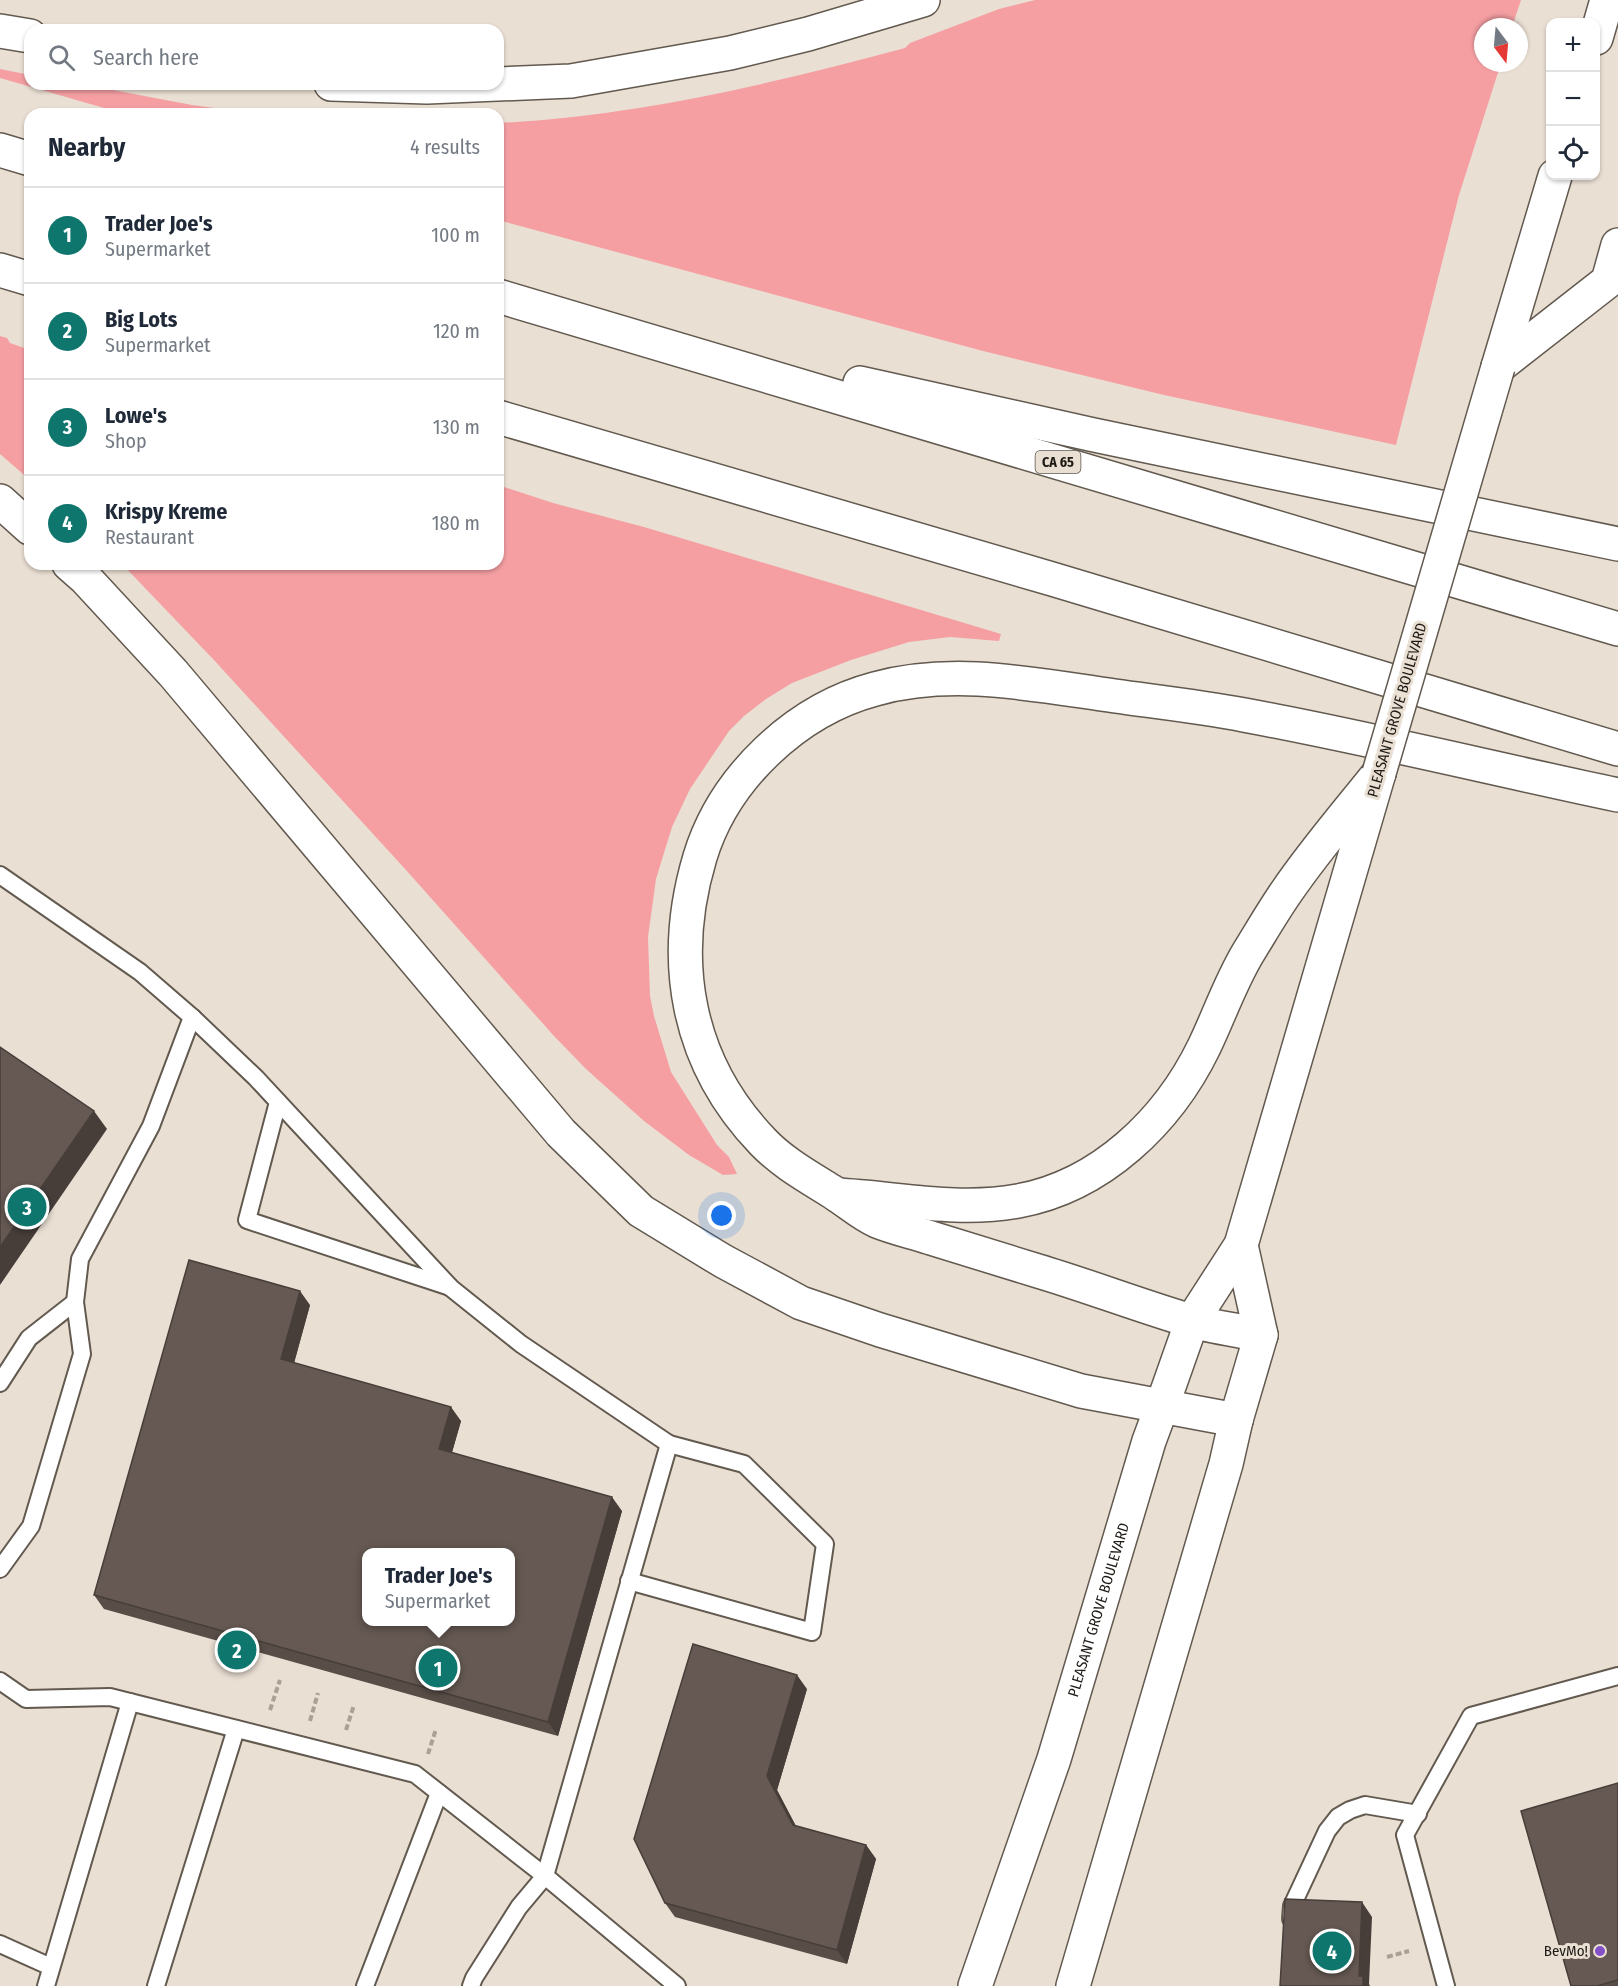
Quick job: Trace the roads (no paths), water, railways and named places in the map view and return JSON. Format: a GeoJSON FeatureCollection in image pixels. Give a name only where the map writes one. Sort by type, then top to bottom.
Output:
{"type":"FeatureCollection","features":[{"type":"Feature","properties":{"kind":"main road"},"geometry":{"type":"LineString","coordinates":[[504,84],[571,81],[730,53],[808,34],[899,4],[923,0]]}},
{"type":"Feature","properties":{"kind":"main road"},"geometry":{"type":"LineString","coordinates":[[1600,24],[1607,0]]}},
{"type":"Feature","properties":{"kind":"main road"},"geometry":{"type":"LineString","coordinates":[[0,31],[24,35]]}},
{"type":"Feature","properties":{"kind":"main road"},"geometry":{"type":"LineString","coordinates":[[0,150],[24,157]]}},
{"type":"Feature","properties":{"kind":"main road","name":"PLEASANT GROVE BOULEVARD"},"geometry":{"type":"LineString","coordinates":[[975,1986],[1053,1759],[1149,1441],[1192,1321],[1241,1245],[1554,180]]}},
{"type":"Feature","properties":{"kind":"main road"},"geometry":{"type":"LineString","coordinates":[[1498,367],[1608,281],[1618,245]]}},
{"type":"Feature","properties":{"kind":"main road"},"geometry":{"type":"LineString","coordinates":[[0,270],[24,277]]}},
{"type":"Feature","properties":{"kind":"main road","name":"CA 65"},"geometry":{"type":"LineString","coordinates":[[504,298],[1618,629]]}},
{"type":"Feature","properties":{"kind":"main road"},"geometry":{"type":"LineString","coordinates":[[579,320],[1094,435],[1618,544]]}},
{"type":"Feature","properties":{"kind":"main road"},"geometry":{"type":"LineString","coordinates":[[504,419],[1052,579],[1618,749]]}},
{"type":"Feature","properties":{"kind":"main road"},"geometry":{"type":"LineString","coordinates":[[0,501],[24,523]]}},
{"type":"Feature","properties":{"kind":"main road"},"geometry":{"type":"LineString","coordinates":[[76,570],[173,673],[561,1133],[641,1211],[723,1261],[801,1303],[880,1330],[1081,1391],[1236,1420]]}},
{"type":"Feature","properties":{"kind":"main road"},"geometry":{"type":"LineString","coordinates":[[1261,1335],[1192,1321],[874,1220],[802,1173],[765,1144],[740,1114],[716,1078],[690,1004],[684,962],[685,924],[694,879],[704,845],[721,809],[748,772],[775,744],[805,721],[833,705],[871,689],[913,681],[948,678],[1000,680],[1242,714],[1618,795]]}},
{"type":"Feature","properties":{"kind":"main road"},"geometry":{"type":"LineString","coordinates":[[837,1195],[972,1206],[1019,1201],[1054,1190],[1096,1172],[1156,1120],[1180,1089],[1204,1048],[1234,976],[1287,891],[1379,772]]}},
{"type":"Feature","properties":{"kind":"main road","name":"PLEASANT GROVE BOULEVARD"},"geometry":{"type":"LineString","coordinates":[[1073,1986],[1226,1464],[1236,1420],[1261,1335],[1241,1245]]}},
{"type":"Feature","properties":{"kind":"lane"},"geometry":{"type":"LineString","coordinates":[[0,875],[140,972],[192,1017],[278,1102],[451,1288],[521,1344],[669,1444],[744,1464],[825,1544],[812,1632],[629,1581]]}},
{"type":"Feature","properties":{"kind":"lane"},"geometry":{"type":"LineString","coordinates":[[0,1569],[31,1526],[82,1354],[75,1302],[80,1259],[151,1126],[192,1017]]}},
{"type":"Feature","properties":{"kind":"lane"},"geometry":{"type":"LineString","coordinates":[[278,1102],[247,1220],[451,1288]]}},
{"type":"Feature","properties":{"kind":"lane"},"geometry":{"type":"LineString","coordinates":[[0,1383],[29,1338],[75,1302]]}},
{"type":"Feature","properties":{"kind":"lane"},"geometry":{"type":"LineString","coordinates":[[471,1986],[519,1907],[545,1876],[669,1444]]}},
{"type":"Feature","properties":{"kind":"lane"},"geometry":{"type":"LineString","coordinates":[[1446,1986],[1405,1835],[1470,1716],[1618,1676]]}},
{"type":"Feature","properties":{"kind":"lane"},"geometry":{"type":"LineString","coordinates":[[0,1681],[26,1699],[110,1697],[415,1774],[545,1876],[676,1986]]}},
{"type":"Feature","properties":{"kind":"lane"},"geometry":{"type":"LineString","coordinates":[[46,1986],[130,1702]]}},
{"type":"Feature","properties":{"kind":"lane"},"geometry":{"type":"LineString","coordinates":[[156,1986],[236,1729]]}},
{"type":"Feature","properties":{"kind":"lane"},"geometry":{"type":"LineString","coordinates":[[365,1986],[439,1792]]}},
{"type":"Feature","properties":{"kind":"lane"},"geometry":{"type":"LineString","coordinates":[[1289,1939],[1292,1906],[1327,1831],[1338,1817],[1365,1805],[1418,1814]]}},
{"type":"Feature","properties":{"kind":"lane"},"geometry":{"type":"LineString","coordinates":[[0,1944],[51,1967]]}},
{"type":"Feature","properties":{"kind":"place","name":"Lowe's"},"geometry":{"type":"Point","coordinates":[27,1207]}},
{"type":"Feature","properties":{"kind":"place","name":"Big Lots"},"geometry":{"type":"Point","coordinates":[237,1650]}},
{"type":"Feature","properties":{"kind":"place","name":"Trader Joe's"},"geometry":{"type":"Point","coordinates":[438,1668]}},
{"type":"Feature","properties":{"kind":"place","name":"Krispy Kreme"},"geometry":{"type":"Point","coordinates":[1332,1951]}},
{"type":"Feature","properties":{"kind":"place","name":"BevMo!"},"geometry":{"type":"Point","coordinates":[1600,1951]}}]}
